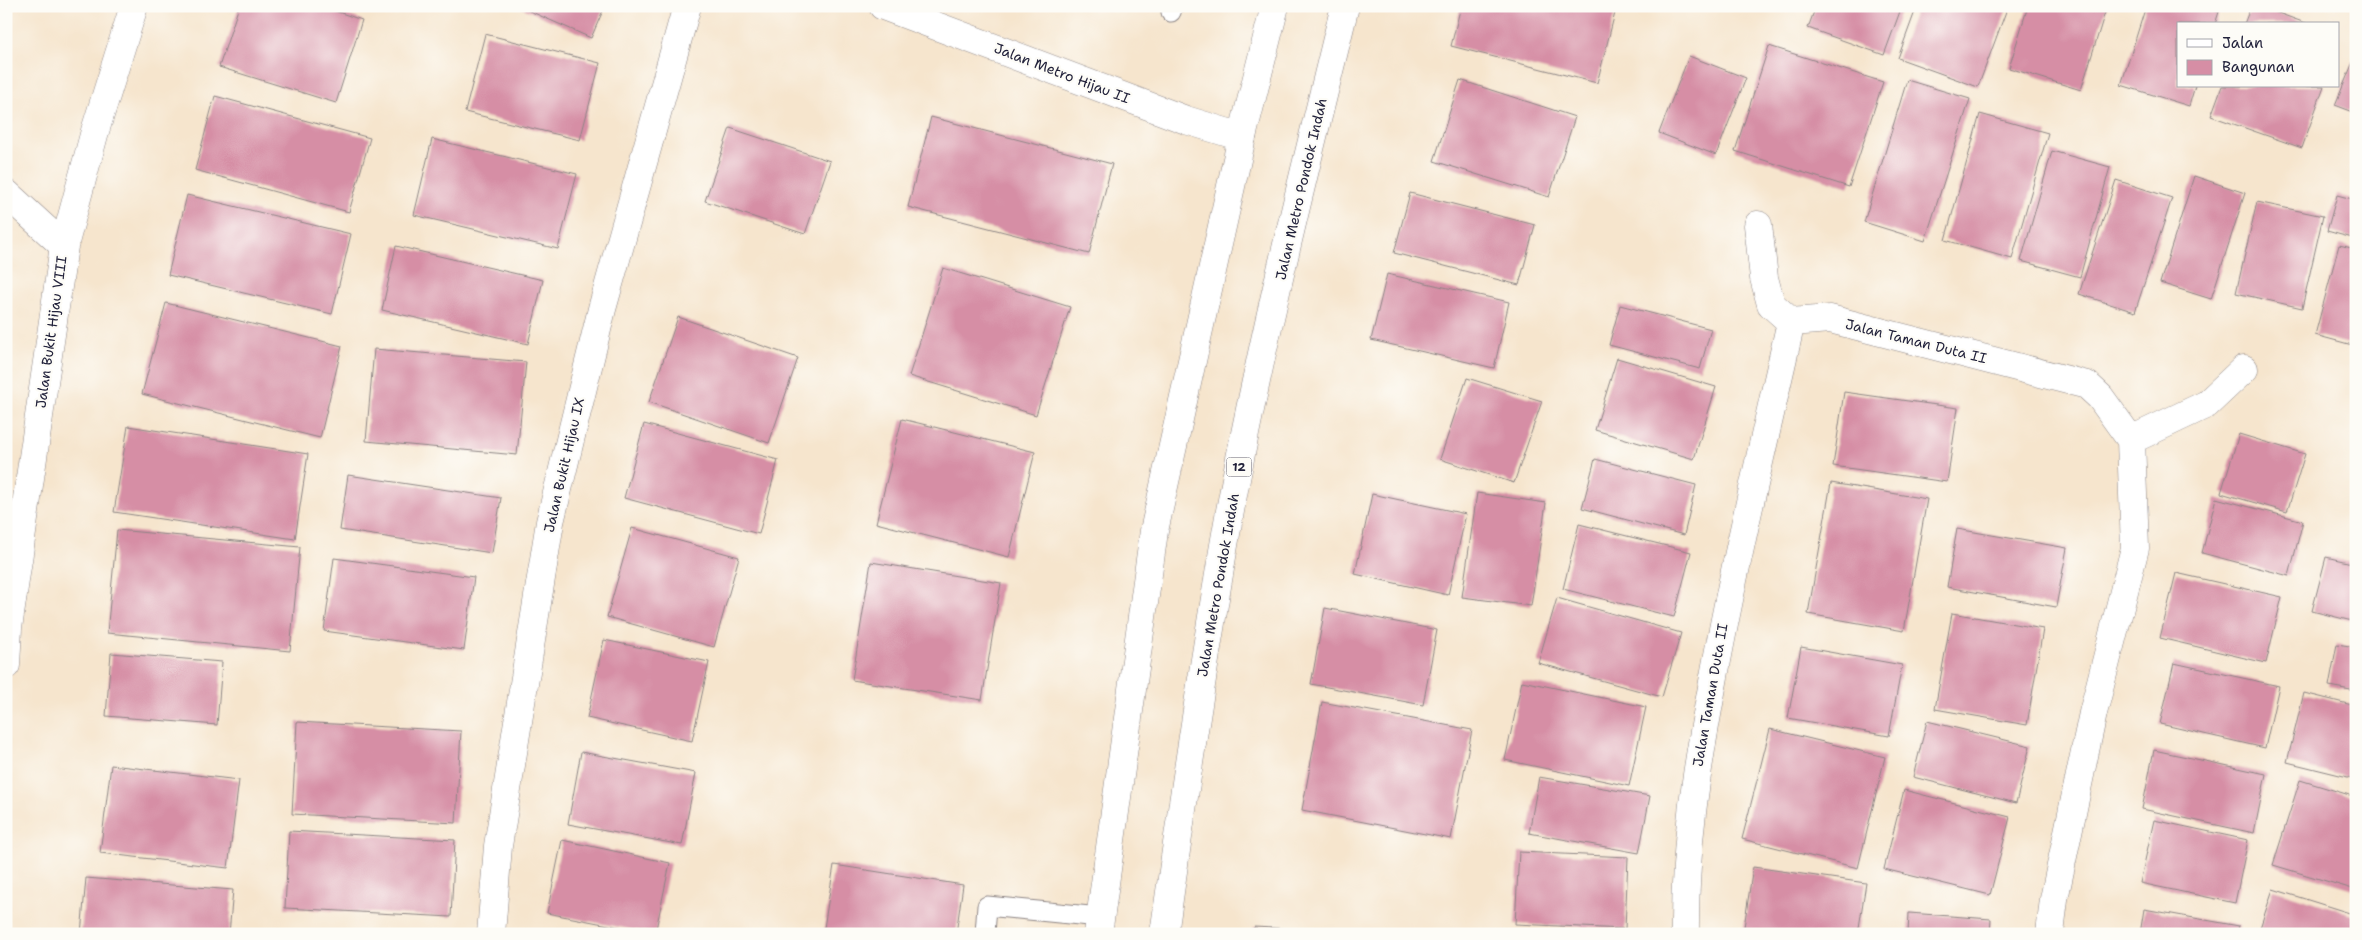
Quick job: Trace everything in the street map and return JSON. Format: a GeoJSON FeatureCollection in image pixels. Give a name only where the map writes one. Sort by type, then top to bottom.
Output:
{"type":"FeatureCollection","features":[{"type":"Feature","properties":{"kind":"main road","name":"Jalan Bukit Hijau VIII"},"geometry":{"type":"LineString","coordinates":[[6,665],[7,628],[64,246],[94,131],[134,6]]}},
{"type":"Feature","properties":{"kind":"main road","name":"Jalan Bukit Hijau IX"},"geometry":{"type":"LineString","coordinates":[[491,934],[498,846],[550,522],[602,308],[687,6]]}},
{"type":"Feature","properties":{"kind":"main road","name":"Jalan Metro Hijau II"},"geometry":{"type":"LineString","coordinates":[[883,6],[1186,120],[1242,137]]}},
{"type":"Feature","properties":{"kind":"main road"},"geometry":{"type":"LineString","coordinates":[[1099,925],[1154,531],[1242,137],[1275,6]]}},
{"type":"Feature","properties":{"kind":"main road","name":"Jalan Metro Pondok Indah"},"geometry":{"type":"LineString","coordinates":[[1164,934],[1190,753],[1230,511],[1306,167],[1345,6]]}},
{"type":"Feature","properties":{"kind":"main road"},"geometry":{"type":"LineString","coordinates":[[6,193],[64,246]]}},
{"type":"Feature","properties":{"kind":"main road"},"geometry":{"type":"LineString","coordinates":[[1758,225],[1764,278],[1771,304],[1791,322]]}},
{"type":"Feature","properties":{"kind":"main road","name":"Jalan Taman Duta II"},"geometry":{"type":"LineString","coordinates":[[1685,934],[1685,884],[1694,782],[1723,624],[1791,322],[1830,319],[2087,385],[2100,397],[2131,440]]}},
{"type":"Feature","properties":{"kind":"main road"},"geometry":{"type":"LineString","coordinates":[[2050,934],[2054,899],[2084,751],[2135,548],[2131,440],[2207,404],[2244,369]]}},
{"type":"Feature","properties":{"kind":"lane"},"geometry":{"type":"LineString","coordinates":[[985,934],[987,906],[1099,925]]}},
{"type":"Feature","properties":{"kind":"building"},"geometry":{"type":"Polygon","coordinates":[[[239,6],[320,6],[362,20],[336,103],[219,67],[239,6]]]}},
{"type":"Feature","properties":{"kind":"building"},"geometry":{"type":"Polygon","coordinates":[[[518,6],[605,6],[591,38],[518,6]]]}},
{"type":"Feature","properties":{"kind":"building"},"geometry":{"type":"Polygon","coordinates":[[[1461,6],[1606,6],[1616,9],[1597,83],[1451,46],[1461,6]]]}},
{"type":"Feature","properties":{"kind":"building"},"geometry":{"type":"Polygon","coordinates":[[[1816,6],[1902,6],[1884,55],[1808,28],[1816,6]]]}},
{"type":"Feature","properties":{"kind":"building"},"geometry":{"type":"Polygon","coordinates":[[[1917,6],[2008,6],[1978,87],[1898,58],[1917,6]]]}},
{"type":"Feature","properties":{"kind":"building"},"geometry":{"type":"Polygon","coordinates":[[[2028,6],[2107,6],[2081,90],[2009,68],[2028,6]]]}},
{"type":"Feature","properties":{"kind":"building"},"geometry":{"type":"Polygon","coordinates":[[[2146,6],[2200,6],[2219,12],[2216,22],[2177,22],[2177,88],[2194,88],[2189,106],[2121,85],[2146,6]]]}},
{"type":"Feature","properties":{"kind":"building"},"geometry":{"type":"Polygon","coordinates":[[[2251,6],[2259,6],[2303,22],[2245,22],[2251,6]]]}},
{"type":"Feature","properties":{"kind":"building"},"geometry":{"type":"Polygon","coordinates":[[[485,34],[600,63],[580,140],[465,112],[485,34]]]}},
{"type":"Feature","properties":{"kind":"building"},"geometry":{"type":"Polygon","coordinates":[[[1769,46],[1883,82],[1849,187],[1735,151],[1769,46]]]}},
{"type":"Feature","properties":{"kind":"building"},"geometry":{"type":"Polygon","coordinates":[[[2356,55],[2356,113],[2335,105],[2356,55]]]}},
{"type":"Feature","properties":{"kind":"building"},"geometry":{"type":"Polygon","coordinates":[[[1689,56],[1746,78],[1716,155],[1659,133],[1689,56]]]}},
{"type":"Feature","properties":{"kind":"building"},"geometry":{"type":"Polygon","coordinates":[[[1460,80],[1575,117],[1549,197],[1434,161],[1460,80]]]}},
{"type":"Feature","properties":{"kind":"building"},"geometry":{"type":"Polygon","coordinates":[[[1907,80],[1970,99],[1925,241],[1864,222],[1907,80]]]}},
{"type":"Feature","properties":{"kind":"building"},"geometry":{"type":"Polygon","coordinates":[[[2221,88],[2323,88],[2302,148],[2211,116],[2221,88]]]}},
{"type":"Feature","properties":{"kind":"building"},"geometry":{"type":"Polygon","coordinates":[[[215,96],[370,138],[349,212],[195,170],[215,96]]]}},
{"type":"Feature","properties":{"kind":"building"},"geometry":{"type":"Polygon","coordinates":[[[1980,114],[2048,133],[2012,259],[1945,240],[1980,114]]]}},
{"type":"Feature","properties":{"kind":"building"},"geometry":{"type":"Polygon","coordinates":[[[931,117],[1112,164],[1089,254],[908,207],[931,117]]]}},
{"type":"Feature","properties":{"kind":"building"},"geometry":{"type":"Polygon","coordinates":[[[730,128],[830,161],[805,234],[705,201],[730,128]]]}},
{"type":"Feature","properties":{"kind":"building"},"geometry":{"type":"Polygon","coordinates":[[[432,139],[577,174],[558,249],[414,215],[432,139]]]}},
{"type":"Feature","properties":{"kind":"building"},"geometry":{"type":"Polygon","coordinates":[[[2052,151],[2110,167],[2080,277],[2021,261],[2052,151]]]}},
{"type":"Feature","properties":{"kind":"building"},"geometry":{"type":"Polygon","coordinates":[[[2194,176],[2245,193],[2211,299],[2160,283],[2194,176]]]}},
{"type":"Feature","properties":{"kind":"building"},"geometry":{"type":"Polygon","coordinates":[[[2116,180],[2172,198],[2135,312],[2079,294],[2116,180]]]}},
{"type":"Feature","properties":{"kind":"building"},"geometry":{"type":"Polygon","coordinates":[[[1410,193],[1535,225],[1519,285],[1394,253],[1410,193]]]}},
{"type":"Feature","properties":{"kind":"building"},"geometry":{"type":"Polygon","coordinates":[[[187,195],[351,234],[332,314],[168,275],[187,195]]]}},
{"type":"Feature","properties":{"kind":"building"},"geometry":{"type":"Polygon","coordinates":[[[2337,195],[2356,200],[2356,239],[2327,231],[2337,195]]]}},
{"type":"Feature","properties":{"kind":"building"},"geometry":{"type":"Polygon","coordinates":[[[2257,202],[2323,216],[2302,308],[2236,293],[2257,202]]]}},
{"type":"Feature","properties":{"kind":"building"},"geometry":{"type":"Polygon","coordinates":[[[2339,245],[2356,249],[2356,346],[2315,335],[2339,245]]]}},
{"type":"Feature","properties":{"kind":"building"},"geometry":{"type":"Polygon","coordinates":[[[396,246],[543,280],[528,344],[382,310],[396,246]]]}},
{"type":"Feature","properties":{"kind":"building"},"geometry":{"type":"Polygon","coordinates":[[[943,268],[1070,307],[1036,415],[909,376],[943,268]]]}},
{"type":"Feature","properties":{"kind":"building"},"geometry":{"type":"Polygon","coordinates":[[[1387,274],[1509,302],[1494,368],[1371,340],[1387,274]]]}},
{"type":"Feature","properties":{"kind":"building"},"geometry":{"type":"Polygon","coordinates":[[[166,303],[342,346],[320,438],[142,394],[166,303]]]}},
{"type":"Feature","properties":{"kind":"building"},"geometry":{"type":"Polygon","coordinates":[[[1620,305],[1711,329],[1700,369],[1609,345],[1620,305]]]}},
{"type":"Feature","properties":{"kind":"building"},"geometry":{"type":"Polygon","coordinates":[[[678,317],[798,358],[769,443],[649,402],[678,317]]]}},
{"type":"Feature","properties":{"kind":"building"},"geometry":{"type":"Polygon","coordinates":[[[374,349],[526,362],[517,455],[366,441],[374,349]]]}},
{"type":"Feature","properties":{"kind":"building"},"geometry":{"type":"Polygon","coordinates":[[[1617,358],[1716,387],[1694,459],[1595,430],[1617,358]]]}},
{"type":"Feature","properties":{"kind":"building"},"geometry":{"type":"Polygon","coordinates":[[[1467,378],[1542,401],[1514,483],[1440,459],[1467,378]]]}},
{"type":"Feature","properties":{"kind":"building"},"geometry":{"type":"Polygon","coordinates":[[[1844,392],[1958,408],[1947,482],[1833,466],[1844,392]]]}},
{"type":"Feature","properties":{"kind":"building"},"geometry":{"type":"Polygon","coordinates":[[[902,419],[1035,452],[1009,557],[876,523],[902,419]]]}},
{"type":"Feature","properties":{"kind":"building"},"geometry":{"type":"Polygon","coordinates":[[[644,424],[778,460],[759,534],[624,498],[644,424]]]}},
{"type":"Feature","properties":{"kind":"building"},"geometry":{"type":"Polygon","coordinates":[[[128,426],[308,454],[295,539],[114,512],[128,426]]]}},
{"type":"Feature","properties":{"kind":"building"},"geometry":{"type":"Polygon","coordinates":[[[2239,434],[2305,454],[2287,512],[2221,493],[2239,434]]]}},
{"type":"Feature","properties":{"kind":"building"},"geometry":{"type":"Polygon","coordinates":[[[1595,459],[1696,485],[1684,535],[1582,508],[1595,459]]]}},
{"type":"Feature","properties":{"kind":"building"},"geometry":{"type":"Polygon","coordinates":[[[348,475],[501,498],[492,553],[340,530],[348,475]]]}},
{"type":"Feature","properties":{"kind":"building"},"geometry":{"type":"Polygon","coordinates":[[[1831,483],[1927,499],[1904,631],[1808,614],[1831,483]]]}},
{"type":"Feature","properties":{"kind":"building"},"geometry":{"type":"Polygon","coordinates":[[[1477,493],[1546,503],[1531,606],[1462,597],[1477,493]]]}},
{"type":"Feature","properties":{"kind":"building"},"geometry":{"type":"Polygon","coordinates":[[[1372,494],[1466,514],[1448,595],[1355,574],[1372,494]]]}},
{"type":"Feature","properties":{"kind":"building"},"geometry":{"type":"Polygon","coordinates":[[[2216,498],[2303,521],[2289,576],[2202,553],[2216,498]]]}},
{"type":"Feature","properties":{"kind":"building"},"geometry":{"type":"Polygon","coordinates":[[[1579,524],[1691,552],[1674,617],[1563,589],[1579,524]]]}},
{"type":"Feature","properties":{"kind":"building"},"geometry":{"type":"Polygon","coordinates":[[[632,528],[739,557],[714,647],[607,617],[632,528]]]}},
{"type":"Feature","properties":{"kind":"building"},"geometry":{"type":"Polygon","coordinates":[[[1957,529],[2067,548],[2056,607],[1947,587],[1957,529]]]}},
{"type":"Feature","properties":{"kind":"building"},"geometry":{"type":"Polygon","coordinates":[[[117,530],[300,547],[290,651],[107,633],[117,530]]]}},
{"type":"Feature","properties":{"kind":"building"},"geometry":{"type":"Polygon","coordinates":[[[2326,557],[2356,564],[2356,622],[2312,611],[2326,557]]]}},
{"type":"Feature","properties":{"kind":"building"},"geometry":{"type":"Polygon","coordinates":[[[334,558],[474,577],[464,650],[324,631],[334,558]]]}},
{"type":"Feature","properties":{"kind":"building"},"geometry":{"type":"Polygon","coordinates":[[[871,562],[1001,583],[982,700],[852,680],[871,562]]]}},
{"type":"Feature","properties":{"kind":"building"},"geometry":{"type":"Polygon","coordinates":[[[2176,573],[2282,597],[2266,663],[2160,638],[2176,573]]]}},
{"type":"Feature","properties":{"kind":"building"},"geometry":{"type":"Polygon","coordinates":[[[1557,598],[1681,633],[1662,697],[1538,663],[1557,598]]]}},
{"type":"Feature","properties":{"kind":"building"},"geometry":{"type":"Polygon","coordinates":[[[1325,608],[1437,630],[1423,705],[1311,684],[1325,608]]]}},
{"type":"Feature","properties":{"kind":"building"},"geometry":{"type":"Polygon","coordinates":[[[1952,613],[2043,629],[2027,725],[1935,709],[1952,613]]]}},
{"type":"Feature","properties":{"kind":"building"},"geometry":{"type":"Polygon","coordinates":[[[604,640],[709,662],[692,741],[587,718],[604,640]]]}},
{"type":"Feature","properties":{"kind":"building"},"geometry":{"type":"Polygon","coordinates":[[[2337,644],[2356,647],[2356,691],[2329,686],[2337,644]]]}},
{"type":"Feature","properties":{"kind":"building"},"geometry":{"type":"Polygon","coordinates":[[[1801,647],[1902,665],[1889,736],[1788,718],[1801,647]]]}},
{"type":"Feature","properties":{"kind":"building"},"geometry":{"type":"Polygon","coordinates":[[[111,653],[222,662],[217,725],[106,716],[111,653]]]}},
{"type":"Feature","properties":{"kind":"building"},"geometry":{"type":"Polygon","coordinates":[[[2174,663],[2279,686],[2265,748],[2160,724],[2174,663]]]}},
{"type":"Feature","properties":{"kind":"building"},"geometry":{"type":"Polygon","coordinates":[[[1522,681],[1646,707],[1629,786],[1505,760],[1522,681]]]}},
{"type":"Feature","properties":{"kind":"building"},"geometry":{"type":"Polygon","coordinates":[[[2304,693],[2356,706],[2356,779],[2287,762],[2304,693]]]}},
{"type":"Feature","properties":{"kind":"building"},"geometry":{"type":"Polygon","coordinates":[[[1322,702],[1472,730],[1451,839],[1302,810],[1322,702]]]}},
{"type":"Feature","properties":{"kind":"building"},"geometry":{"type":"Polygon","coordinates":[[[1927,721],[2030,746],[2016,803],[1913,777],[1927,721]]]}},
{"type":"Feature","properties":{"kind":"building"},"geometry":{"type":"Polygon","coordinates":[[[297,722],[461,731],[456,823],[292,814],[297,722]]]}},
{"type":"Feature","properties":{"kind":"building"},"geometry":{"type":"Polygon","coordinates":[[[1770,729],[1885,757],[1858,868],[1742,839],[1770,729]]]}},
{"type":"Feature","properties":{"kind":"building"},"geometry":{"type":"Polygon","coordinates":[[[2154,750],[2266,774],[2254,833],[2142,809],[2154,750]]]}},
{"type":"Feature","properties":{"kind":"building"},"geometry":{"type":"Polygon","coordinates":[[[581,752],[696,773],[682,845],[568,824],[581,752]]]}},
{"type":"Feature","properties":{"kind":"building"},"geometry":{"type":"Polygon","coordinates":[[[111,765],[239,780],[228,868],[100,853],[111,765]]]}},
{"type":"Feature","properties":{"kind":"building"},"geometry":{"type":"Polygon","coordinates":[[[1539,777],[1650,796],[1639,853],[1529,833],[1539,777]]]}},
{"type":"Feature","properties":{"kind":"building"},"geometry":{"type":"Polygon","coordinates":[[[2300,780],[2356,797],[2356,890],[2273,865],[2300,780]]]}},
{"type":"Feature","properties":{"kind":"building"},"geometry":{"type":"Polygon","coordinates":[[[1904,790],[2010,817],[1990,895],[1884,869],[1904,790]]]}},
{"type":"Feature","properties":{"kind":"building"},"geometry":{"type":"Polygon","coordinates":[[[2154,820],[2248,840],[2235,903],[2140,883],[2154,820]]]}},
{"type":"Feature","properties":{"kind":"building"},"geometry":{"type":"Polygon","coordinates":[[[289,831],[455,840],[451,917],[285,908],[289,831]]]}},
{"type":"Feature","properties":{"kind":"building"},"geometry":{"type":"Polygon","coordinates":[[[562,840],[670,863],[655,934],[547,913],[562,840]]]}},
{"type":"Feature","properties":{"kind":"building"},"geometry":{"type":"Polygon","coordinates":[[[1519,852],[1628,857],[1625,929],[1515,924],[1519,852]]]}},
{"type":"Feature","properties":{"kind":"building"},"geometry":{"type":"Polygon","coordinates":[[[834,865],[963,885],[956,934],[823,934],[834,865]]]}},
{"type":"Feature","properties":{"kind":"building"},"geometry":{"type":"Polygon","coordinates":[[[1753,867],[1866,883],[1858,934],[1743,934],[1753,867]]]}},
{"type":"Feature","properties":{"kind":"building"},"geometry":{"type":"Polygon","coordinates":[[[86,878],[233,890],[229,934],[81,934],[86,878]]]}},
{"type":"Feature","properties":{"kind":"building"},"geometry":{"type":"Polygon","coordinates":[[[2273,889],[2356,915],[2356,934],[2258,934],[2273,889]]]}},
{"type":"Feature","properties":{"kind":"building"},"geometry":{"type":"Polygon","coordinates":[[[2144,909],[2239,926],[2237,934],[2140,934],[2144,909]]]}},
{"type":"Feature","properties":{"kind":"building"},"geometry":{"type":"Polygon","coordinates":[[[1909,913],[1991,919],[1990,934],[1908,934],[1909,913]]]}},
{"type":"Feature","properties":{"kind":"building"},"geometry":{"type":"Polygon","coordinates":[[[1254,927],[1351,932],[1351,934],[1254,934],[1254,927]]]}}]}
